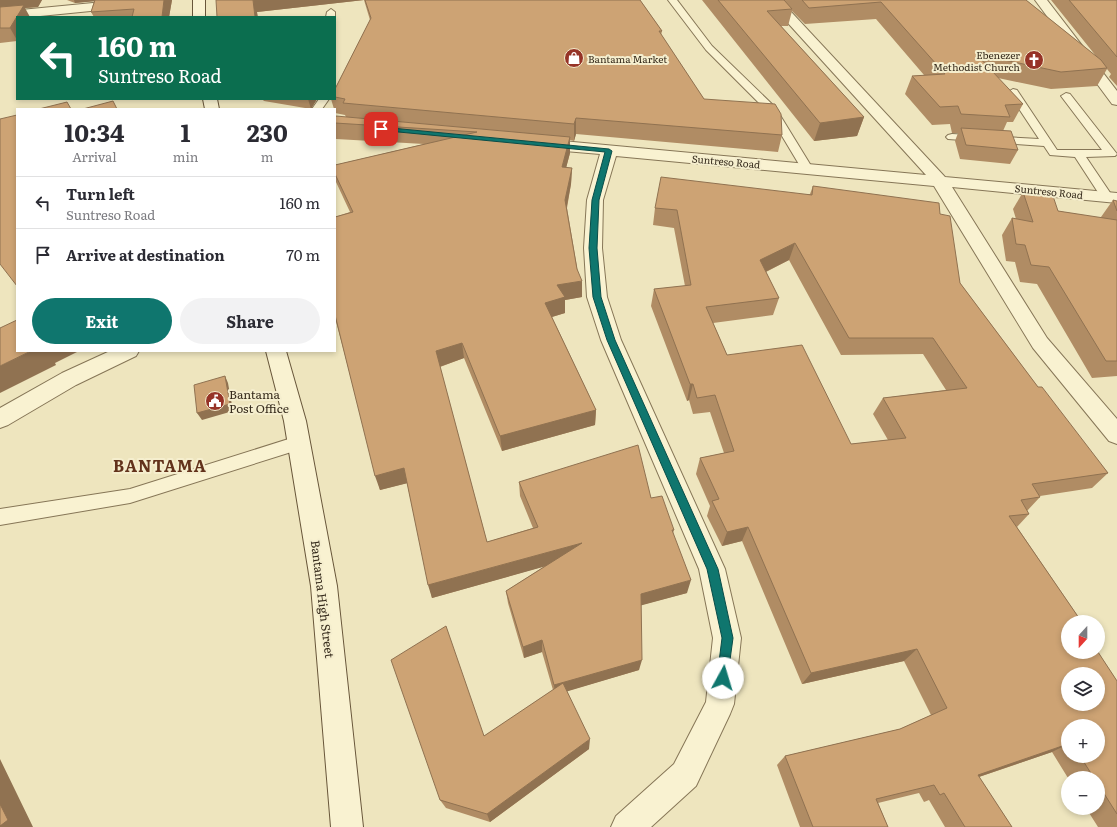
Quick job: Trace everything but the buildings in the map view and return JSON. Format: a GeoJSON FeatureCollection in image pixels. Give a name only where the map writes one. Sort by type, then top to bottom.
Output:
{"type":"FeatureCollection","features":[{"type":"Feature","properties":{"kind":"street"},"geometry":{"type":"LineString","coordinates":[[0,16],[44,6],[161,0]]}},
{"type":"Feature","properties":{"kind":"street"},"geometry":{"type":"LineString","coordinates":[[199,0],[199,16]]}},
{"type":"Feature","properties":{"kind":"street"},"geometry":{"type":"LineString","coordinates":[[773,0],[939,180],[1040,343],[1117,435]]}},
{"type":"Feature","properties":{"kind":"street"},"geometry":{"type":"LineString","coordinates":[[1041,0],[1104,73],[1117,101]]}},
{"type":"Feature","properties":{"kind":"street","name":"Suntreso Road"},"geometry":{"type":"LineString","coordinates":[[523,143],[1112,197]]}},
{"type":"Feature","properties":{"kind":"street"},"geometry":{"type":"LineString","coordinates":[[609,151],[595,200],[593,248],[597,297],[611,340],[712,569],[727,638],[720,704],[685,775],[632,826]]}},
{"type":"Feature","properties":{"kind":"street"},"geometry":{"type":"LineString","coordinates":[[0,419],[69,380],[127,352]]}},
{"type":"Feature","properties":{"kind":"street","name":"Bantama High Street"},"geometry":{"type":"LineString","coordinates":[[276,352],[295,421],[324,586],[347,827]]}},
{"type":"Feature","properties":{"kind":"lane"},"geometry":{"type":"LineString","coordinates":[[672,0],[709,48],[772,109],[807,169]]}},
{"type":"Feature","properties":{"kind":"lane"},"geometry":{"type":"LineString","coordinates":[[1013,92],[1054,153],[1111,154],[1066,96]]}},
{"type":"Feature","properties":{"kind":"lane"},"geometry":{"type":"LineString","coordinates":[[952,137],[1047,143]]}},
{"type":"Feature","properties":{"kind":"lane"},"geometry":{"type":"LineString","coordinates":[[1078,153],[1112,197]]}},
{"type":"Feature","properties":{"kind":"lane"},"geometry":{"type":"LineString","coordinates":[[0,517],[130,496],[298,443]]}},
{"type":"Feature","properties":{"kind":"place","name":"Bantama Market"},"geometry":{"type":"Point","coordinates":[574,58]}},
{"type":"Feature","properties":{"kind":"place","name":"Ebenezer Methodist Church"},"geometry":{"type":"Point","coordinates":[1034,60]}},
{"type":"Feature","properties":{"kind":"place","name":"Bantama Post Office"},"geometry":{"type":"Point","coordinates":[215,401]}},
{"type":"Feature","properties":{"kind":"district","name":"BANTAMA"},"geometry":{"type":"Point","coordinates":[160,465]}},
{"type":"Feature","properties":{"kind":"route"},"geometry":{"type":"LineString","coordinates":[[381,129],[609,151],[595,200],[593,248],[597,297],[611,340],[712,569],[727,638],[723,678]]}}]}
